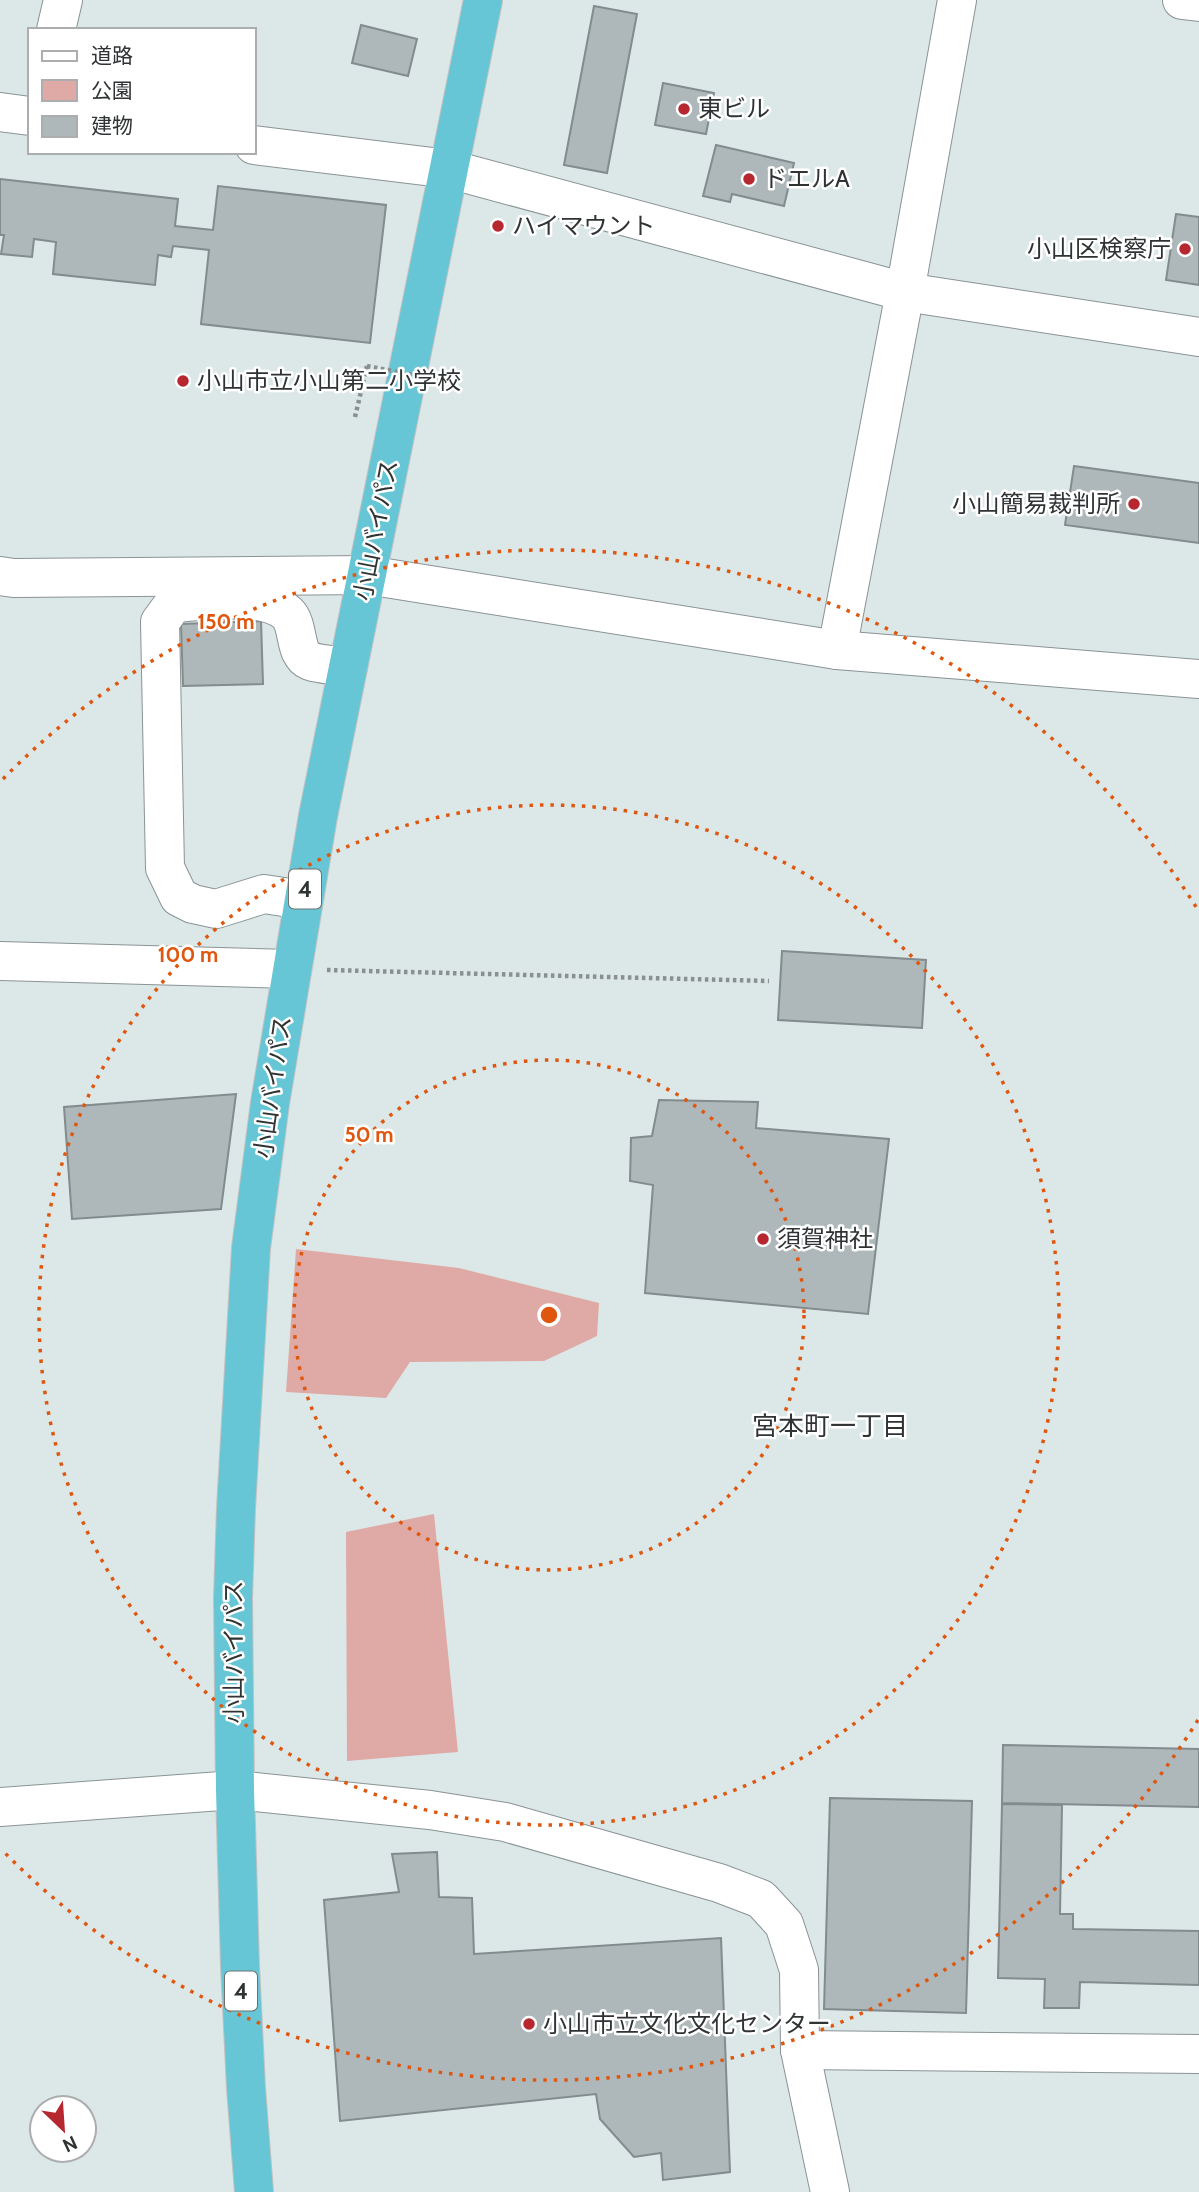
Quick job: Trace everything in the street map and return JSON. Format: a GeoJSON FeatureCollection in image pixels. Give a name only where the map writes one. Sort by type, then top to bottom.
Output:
{"type":"FeatureCollection","features":[{"type":"Feature","properties":{"kind":"highway","name":"小山バイパス"},"geometry":{"type":"LineString","coordinates":[[254,2192],[245,2074],[234,1790],[235,1547],[251,1248],[270,1103],[303,900],[483,0]]}},
{"type":"Feature","properties":{"kind":"street"},"geometry":{"type":"LineString","coordinates":[[56,28],[63,0]]}},
{"type":"Feature","properties":{"kind":"street"},"geometry":{"type":"LineString","coordinates":[[837,650],[957,0]]}},
{"type":"Feature","properties":{"kind":"street"},"geometry":{"type":"LineString","coordinates":[[1182,0],[1199,2]]}},
{"type":"Feature","properties":{"kind":"street"},"geometry":{"type":"LineString","coordinates":[[0,112],[28,116]]}},
{"type":"Feature","properties":{"kind":"street"},"geometry":{"type":"LineString","coordinates":[[256,145],[449,169],[905,292],[1199,337]]}},
{"type":"Feature","properties":{"kind":"street"},"geometry":{"type":"LineString","coordinates":[[0,576],[367,575],[837,650],[1199,679]]}},
{"type":"Feature","properties":{"kind":"street"},"geometry":{"type":"LineString","coordinates":[[303,900],[264,894],[216,909],[193,904],[179,897],[172,887],[165,868],[160,622],[174,603],[259,600],[286,613],[296,628],[298,643],[308,660],[348,667]]}},
{"type":"Feature","properties":{"kind":"street"},"geometry":{"type":"LineString","coordinates":[[0,961],[291,969]]}},
{"type":"Feature","properties":{"kind":"street"},"geometry":{"type":"LineString","coordinates":[[0,1807],[234,1790],[430,1810],[505,1822],[719,1883],[761,1899],[785,1924],[799,1970],[800,2050],[830,2192]]}},
{"type":"Feature","properties":{"kind":"street"},"geometry":{"type":"LineString","coordinates":[[800,2050],[1199,2054]]}},
{"type":"Feature","properties":{"kind":"path"},"geometry":{"type":"LineString","coordinates":[[355,417],[367,366],[439,380]]}},
{"type":"Feature","properties":{"kind":"path"},"geometry":{"type":"LineString","coordinates":[[291,969],[769,981]]}},
{"type":"Feature","properties":{"kind":"green space"},"geometry":{"type":"Polygon","coordinates":[[[296,1249],[459,1268],[599,1303],[597,1336],[544,1361],[410,1362],[386,1398],[286,1392],[296,1249]]]}},
{"type":"Feature","properties":{"kind":"green space"},"geometry":{"type":"Polygon","coordinates":[[[434,1514],[458,1752],[347,1761],[346,1532],[434,1514]]]}},
{"type":"Feature","properties":{"kind":"building"},"geometry":{"type":"Polygon","coordinates":[[[594,6],[637,14],[607,173],[564,165],[594,6]]]}},
{"type":"Feature","properties":{"kind":"building"},"geometry":{"type":"Polygon","coordinates":[[[361,25],[417,39],[408,76],[352,63],[361,25]]]}},
{"type":"Feature","properties":{"kind":"building","name":"東ビル"},"geometry":{"type":"Polygon","coordinates":[[[663,83],[714,93],[706,134],[655,125],[663,83]]]}},
{"type":"Feature","properties":{"kind":"building","name":"ドエルA"},"geometry":{"type":"Polygon","coordinates":[[[716,145],[794,163],[784,206],[732,194],[730,202],[703,196],[716,145]]]}},
{"type":"Feature","properties":{"kind":"building"},"geometry":{"type":"Polygon","coordinates":[[[0,179],[178,199],[175,226],[213,230],[218,186],[386,205],[370,343],[201,324],[209,250],[173,246],[171,257],[158,255],[155,285],[53,274],[56,242],[34,239],[32,257],[1,254],[4,235],[0,235],[0,179]]]}},
{"type":"Feature","properties":{"kind":"building","name":"小山区検察庁"},"geometry":{"type":"Polygon","coordinates":[[[1176,214],[1199,217],[1199,285],[1166,280],[1176,214]]]}},
{"type":"Feature","properties":{"kind":"building","name":"小山簡易裁判所"},"geometry":{"type":"Polygon","coordinates":[[[1074,466],[1199,483],[1199,543],[1065,525],[1074,466]]]}},
{"type":"Feature","properties":{"kind":"building"},"geometry":{"type":"Polygon","coordinates":[[[261,621],[263,684],[183,686],[181,624],[261,621]]]}},
{"type":"Feature","properties":{"kind":"building"},"geometry":{"type":"Polygon","coordinates":[[[782,951],[926,960],[922,1028],[778,1020],[782,951]]]}},
{"type":"Feature","properties":{"kind":"building"},"geometry":{"type":"Polygon","coordinates":[[[236,1094],[221,1209],[72,1219],[64,1107],[236,1094]]]}},
{"type":"Feature","properties":{"kind":"building","name":"須賀神社"},"geometry":{"type":"Polygon","coordinates":[[[659,1100],[758,1102],[756,1128],[889,1139],[868,1314],[645,1293],[653,1185],[630,1181],[631,1138],[652,1136],[659,1100]]]}},
{"type":"Feature","properties":{"kind":"building"},"geometry":{"type":"Polygon","coordinates":[[[1003,1745],[1199,1749],[1199,1807],[1002,1803],[1003,1745]]]}},
{"type":"Feature","properties":{"kind":"building"},"geometry":{"type":"Polygon","coordinates":[[[830,1798],[972,1801],[966,2013],[824,2009],[830,1798]]]}},
{"type":"Feature","properties":{"kind":"building"},"geometry":{"type":"Polygon","coordinates":[[[1002,1804],[1062,1805],[1060,1914],[1073,1914],[1073,1929],[1199,1931],[1199,1985],[1080,1982],[1079,2008],[1044,2008],[1045,1979],[998,1978],[1002,1804]]]}},
{"type":"Feature","properties":{"kind":"building","name":"小山市立文化文化センター"},"geometry":{"type":"Polygon","coordinates":[[[437,1852],[439,1897],[472,1898],[474,1954],[721,1938],[730,2172],[663,2180],[661,2153],[634,2157],[600,2119],[596,2094],[340,2121],[324,1900],[399,1892],[392,1854],[437,1852]]]}},
{"type":"Feature","properties":{"kind":"place","name":"東ビル"},"geometry":{"type":"Point","coordinates":[684,109]}},
{"type":"Feature","properties":{"kind":"place","name":"ドエルA"},"geometry":{"type":"Point","coordinates":[749,179]}},
{"type":"Feature","properties":{"kind":"place","name":"ハイマウント"},"geometry":{"type":"Point","coordinates":[498,226]}},
{"type":"Feature","properties":{"kind":"place","name":"小山区検察庁"},"geometry":{"type":"Point","coordinates":[1185,249]}},
{"type":"Feature","properties":{"kind":"place","name":"小山市立小山第二小学校"},"geometry":{"type":"Point","coordinates":[183,381]}},
{"type":"Feature","properties":{"kind":"place","name":"小山簡易裁判所"},"geometry":{"type":"Point","coordinates":[1134,504]}},
{"type":"Feature","properties":{"kind":"place","name":"須賀神社"},"geometry":{"type":"Point","coordinates":[763,1239]}},
{"type":"Feature","properties":{"kind":"place","name":"小山市立文化文化センター"},"geometry":{"type":"Point","coordinates":[529,2024]}},
{"type":"Feature","properties":{"kind":"district","name":"宮本町一丁目"},"geometry":{"type":"Point","coordinates":[830,1426]}}]}
